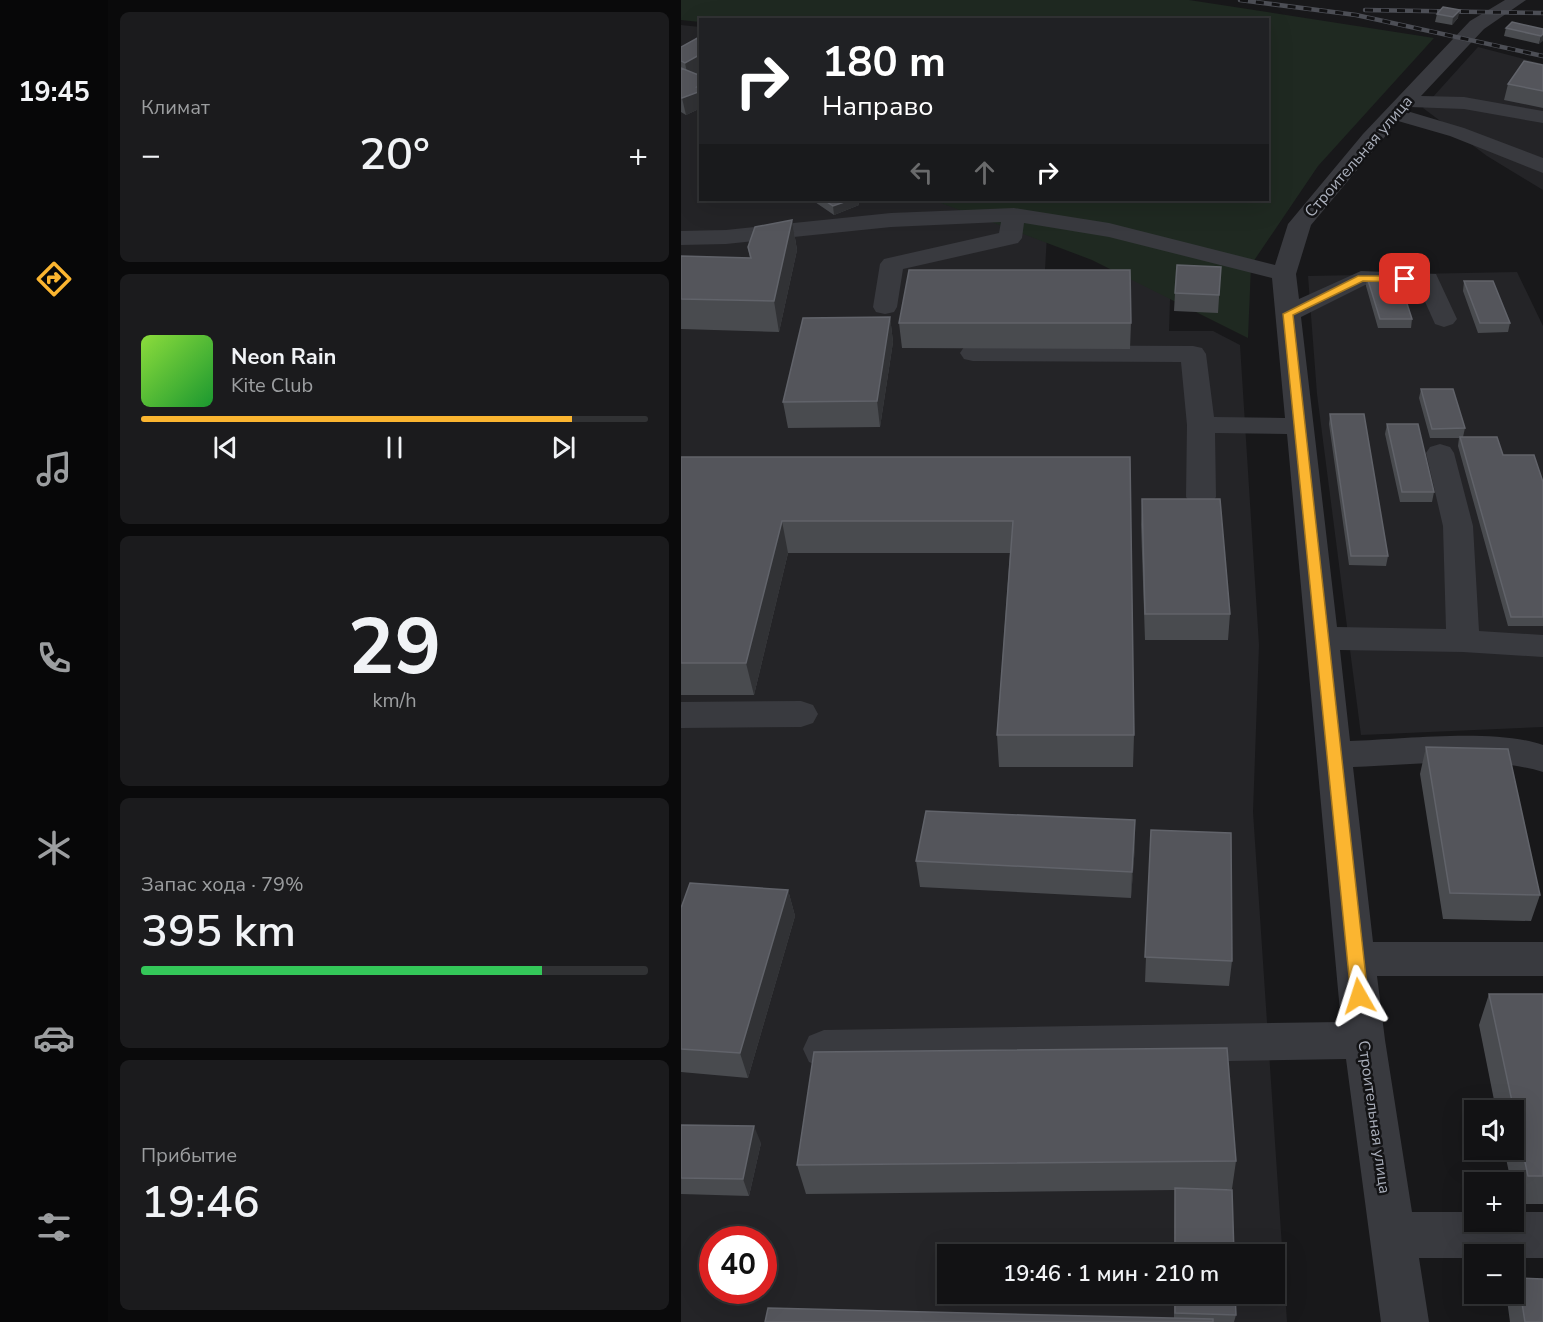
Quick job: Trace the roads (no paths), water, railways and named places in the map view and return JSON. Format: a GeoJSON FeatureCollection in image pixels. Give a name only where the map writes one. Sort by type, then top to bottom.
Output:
{"type":"FeatureCollection","features":[{"type":"Feature","properties":{"kind":"street","name":"Строительная улица"},"geometry":{"type":"LineString","coordinates":[[1405,1322],[1364,1040],[1284,274],[1300,224],[1370,138],[1477,25],[1517,0]]}},
{"type":"Feature","properties":{"kind":"street"},"geometry":{"type":"LineString","coordinates":[[1399,107],[1464,103],[1543,117]]}},
{"type":"Feature","properties":{"kind":"street"},"geometry":{"type":"LineString","coordinates":[[1399,107],[1543,166]]}},
{"type":"Feature","properties":{"kind":"street"},"geometry":{"type":"LineString","coordinates":[[860,201],[873,222]]}},
{"type":"Feature","properties":{"kind":"street"},"geometry":{"type":"LineString","coordinates":[[930,201],[953,218]]}},
{"type":"Feature","properties":{"kind":"street"},"geometry":{"type":"LineString","coordinates":[[681,238],[726,237],[873,222],[1014,216],[1109,230],[1284,274]]}},
{"type":"Feature","properties":{"kind":"street"},"geometry":{"type":"LineString","coordinates":[[885,307],[893,264],[1010,238],[1014,216]]}},
{"type":"Feature","properties":{"kind":"street"},"geometry":{"type":"LineString","coordinates":[[1288,314],[1361,278],[1427,279],[1444,319]]}},
{"type":"Feature","properties":{"kind":"street"},"geometry":{"type":"LineString","coordinates":[[973,354],[1193,354],[1201,425],[1201,497]]}},
{"type":"Feature","properties":{"kind":"street"},"geometry":{"type":"LineString","coordinates":[[1201,425],[1299,426]]}},
{"type":"Feature","properties":{"kind":"street"},"geometry":{"type":"LineString","coordinates":[[1440,453],[1458,526],[1463,641]]}},
{"type":"Feature","properties":{"kind":"street"},"geometry":{"type":"LineString","coordinates":[[1321,638],[1463,641],[1543,646]]}},
{"type":"Feature","properties":{"kind":"street"},"geometry":{"type":"LineString","coordinates":[[681,715],[801,714]]}},
{"type":"Feature","properties":{"kind":"street"},"geometry":{"type":"LineString","coordinates":[[1343,754],[1480,750],[1526,753],[1543,759]]}},
{"type":"Feature","properties":{"kind":"street"},"geometry":{"type":"LineString","coordinates":[[1368,959],[1543,959]]}},
{"type":"Feature","properties":{"kind":"street"},"geometry":{"type":"LineString","coordinates":[[824,1049],[1364,1040]]}},
{"type":"Feature","properties":{"kind":"street"},"geometry":{"type":"LineString","coordinates":[[1401,1235],[1543,1235]]}},
{"type":"Feature","properties":{"kind":"railway"},"geometry":{"type":"LineString","coordinates":[[1240,0],[1356,15],[1543,56]]}},
{"type":"Feature","properties":{"kind":"railway"},"geometry":{"type":"LineString","coordinates":[[1365,10],[1543,13]]}}]}
